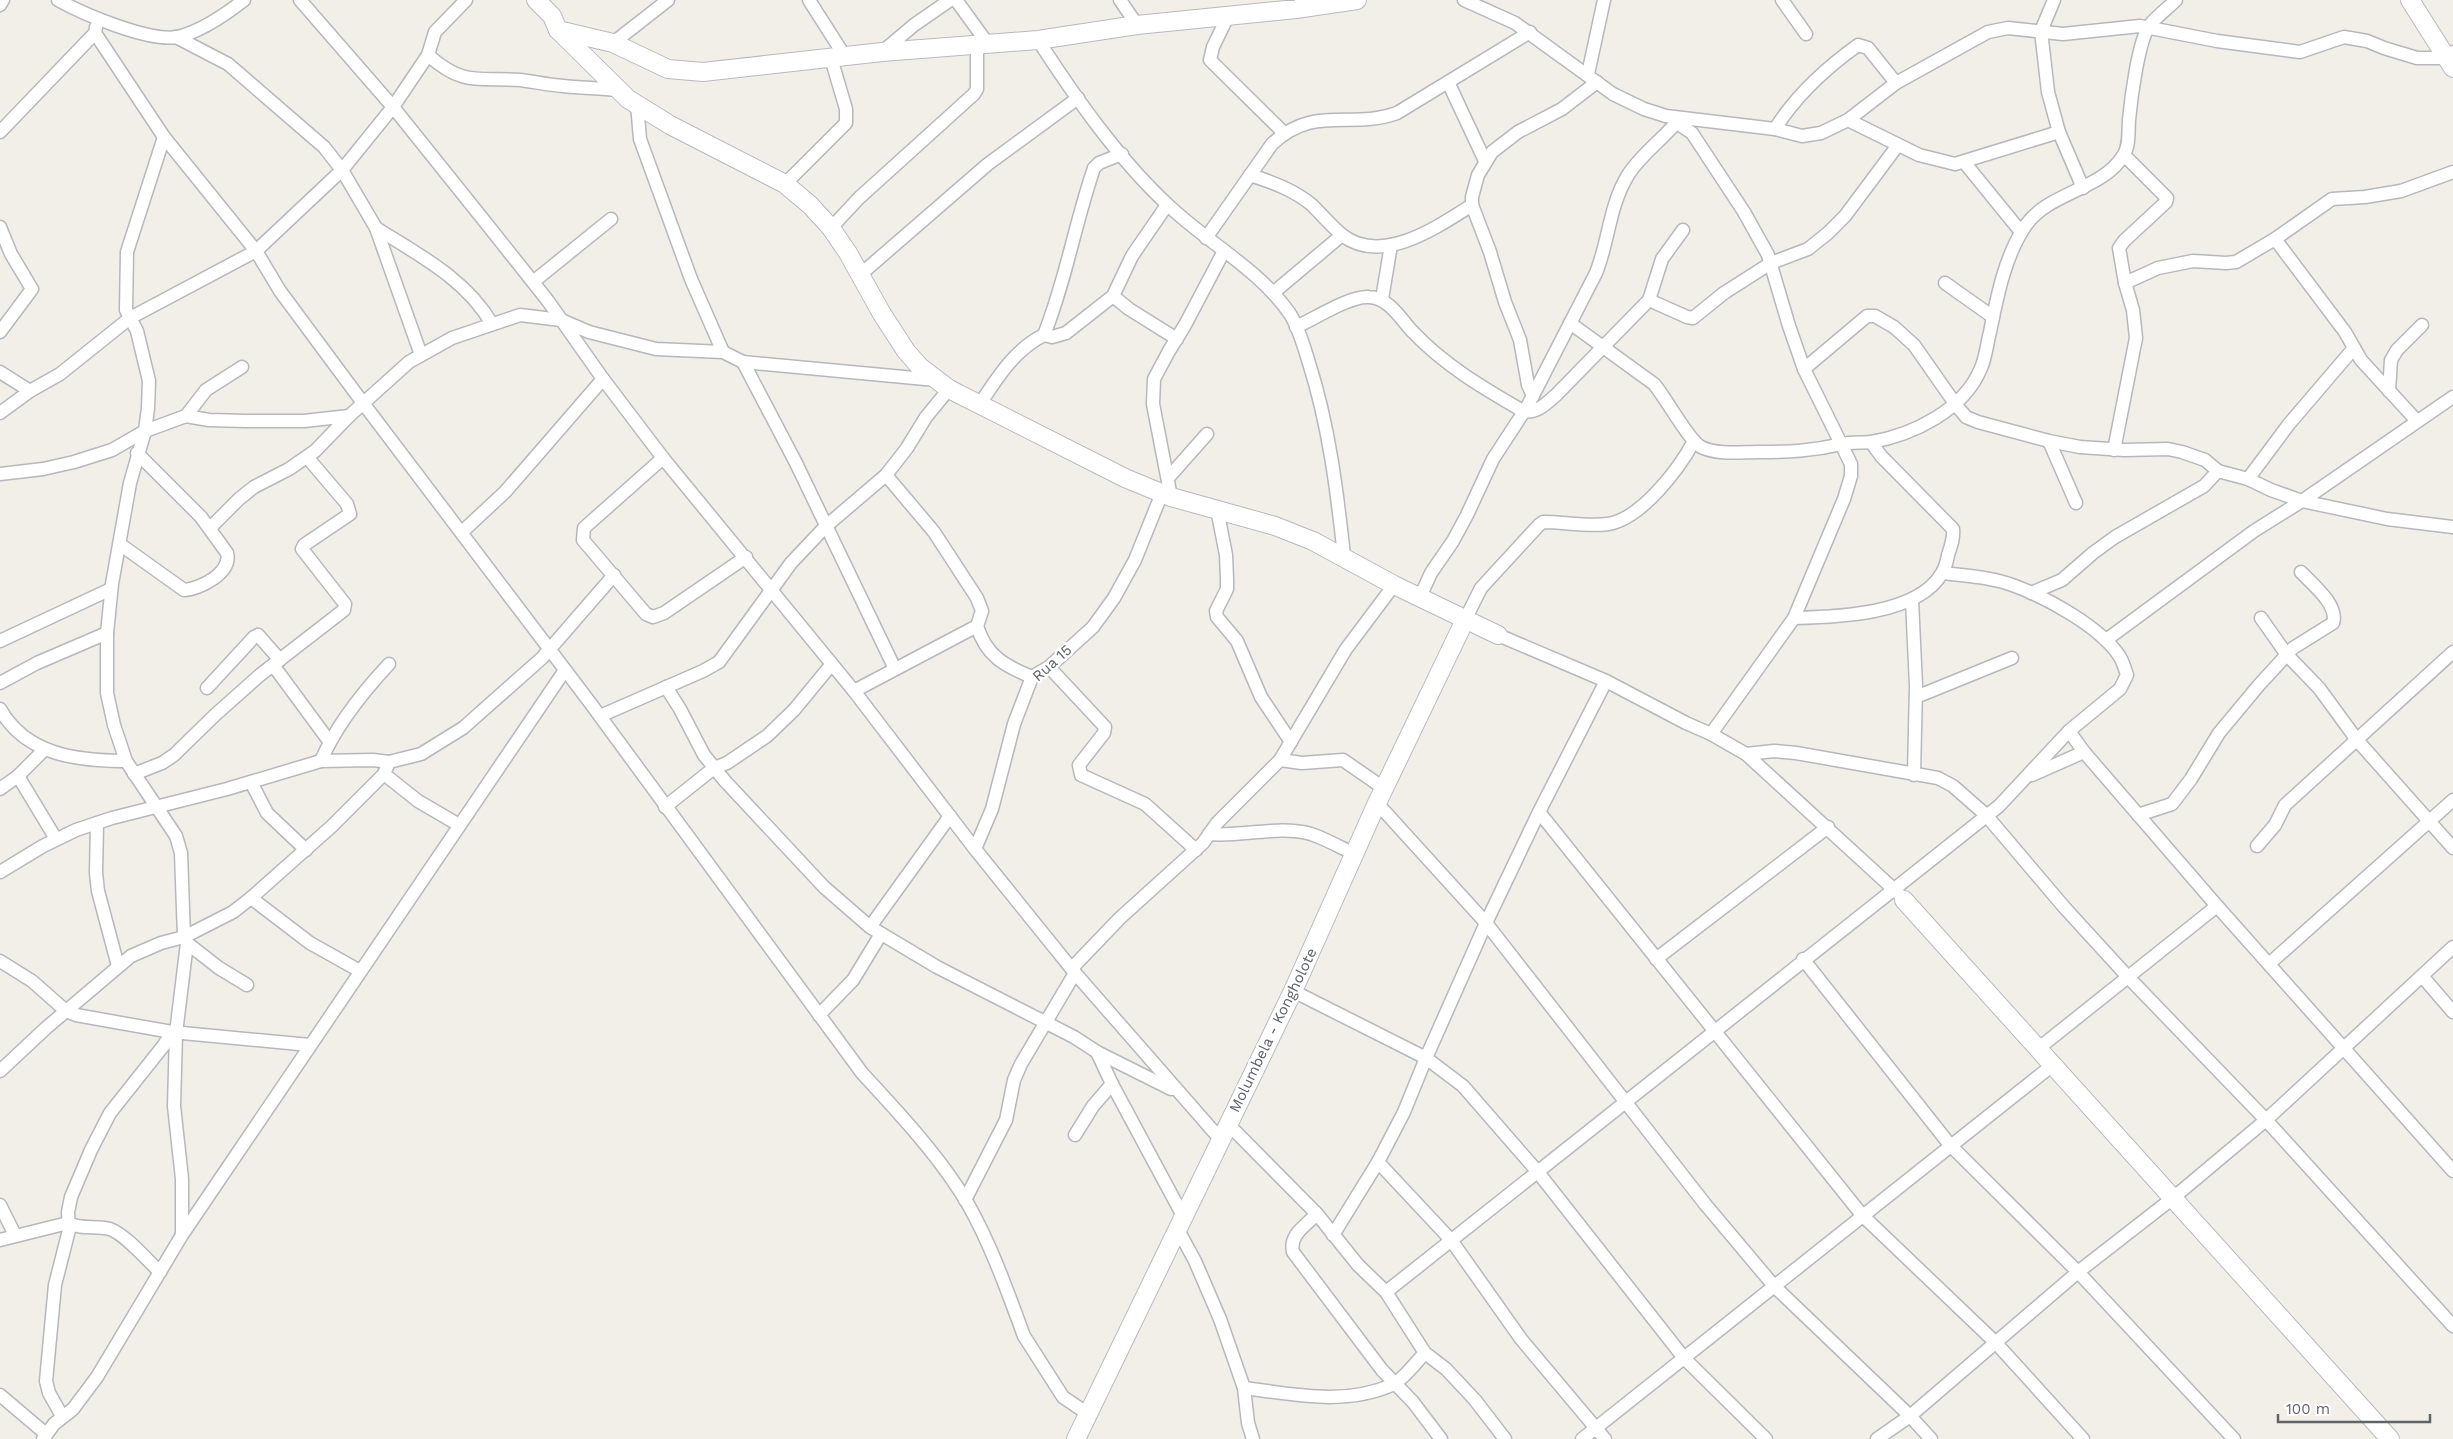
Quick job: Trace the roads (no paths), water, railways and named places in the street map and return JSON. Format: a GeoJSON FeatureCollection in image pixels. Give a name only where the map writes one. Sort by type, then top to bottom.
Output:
{"type":"FeatureCollection","features":[{"type":"Feature","properties":{"kind":"street"},"geometry":{"type":"LineString","coordinates":[[0,5],[3,0]]}},
{"type":"Feature","properties":{"kind":"street"},"geometry":{"type":"LineString","coordinates":[[58,0],[98,20],[144,34],[176,37],[228,64],[324,147],[342,170],[376,228],[421,355]]}},
{"type":"Feature","properties":{"kind":"street"},"geometry":{"type":"LineString","coordinates":[[176,37],[208,23],[244,0]]}},
{"type":"Feature","properties":{"kind":"street"},"geometry":{"type":"LineString","coordinates":[[300,0],[393,107],[533,282],[603,379],[664,458],[772,588],[975,849],[1074,971],[1177,1092],[1316,1214],[1358,1265],[1386,1292],[1425,1353],[1446,1369],[1475,1400],[1505,1439]]}},
{"type":"Feature","properties":{"kind":"street"},"geometry":{"type":"LineString","coordinates":[[0,413],[30,391],[60,374],[130,318],[256,251],[342,170],[393,107],[428,55],[435,32],[466,0]]}},
{"type":"Feature","properties":{"kind":"street"},"geometry":{"type":"LineString","coordinates":[[536,0],[552,16],[558,30],[617,90],[670,125],[785,184],[831,228],[861,274],[882,314],[906,351],[920,367],[943,384],[1125,478],[1167,489],[1217,509],[1275,526],[1313,541],[1344,556],[1394,585],[1498,635],[1606,681],[1711,734],[1746,754],[1899,894],[2390,1439]]}},
{"type":"Feature","properties":{"kind":"street"},"geometry":{"type":"LineString","coordinates":[[613,43],[668,0]]}},
{"type":"Feature","properties":{"kind":"street"},"geometry":{"type":"LineString","coordinates":[[785,184],[846,123],[846,109],[838,57],[809,0]]}},
{"type":"Feature","properties":{"kind":"street"},"geometry":{"type":"LineString","coordinates":[[882,52],[914,25],[950,0]]}},
{"type":"Feature","properties":{"kind":"street"},"geometry":{"type":"LineString","coordinates":[[831,228],[859,198],[974,94],[977,89],[983,44],[956,0]]}},
{"type":"Feature","properties":{"kind":"street"},"geometry":{"type":"LineString","coordinates":[[1120,0],[1136,25]]}},
{"type":"Feature","properties":{"kind":"street"},"geometry":{"type":"LineString","coordinates":[[558,30],[613,43],[668,69],[688,72],[716,72],[882,52],[1038,40],[1136,25],[1228,16],[1294,4],[1357,0]]}},
{"type":"Feature","properties":{"kind":"street"},"geometry":{"type":"LineString","coordinates":[[1464,0],[1530,32],[1592,78],[1644,109],[1679,120],[1775,129],[1793,135],[1812,135],[1848,120],[1896,84],[1988,32],[2008,28],[2063,34],[2148,27],[2217,41],[2300,52],[2339,38],[2352,38],[2417,58],[2451,59]]}},
{"type":"Feature","properties":{"kind":"street"},"geometry":{"type":"LineString","coordinates":[[1533,396],[1528,385],[1520,340],[1472,205],[1474,187],[1485,161],[1518,132],[1562,109],[1592,78],[1604,0]]}},
{"type":"Feature","properties":{"kind":"street"},"geometry":{"type":"LineString","coordinates":[[1782,0],[1806,34]]}},
{"type":"Feature","properties":{"kind":"street"},"geometry":{"type":"LineString","coordinates":[[2054,0],[2041,31],[2048,92],[2060,132],[2083,188]]}},
{"type":"Feature","properties":{"kind":"street"},"geometry":{"type":"LineString","coordinates":[[1570,322],[1654,384],[1694,440],[1704,449],[1726,452],[1807,452],[1843,444],[1871,442],[1898,435],[1956,405],[1981,368],[2011,256],[2021,232],[2033,215],[2055,200],[2083,188],[2118,163],[2124,155],[2128,142],[2133,82],[2148,27],[2176,0]]}},
{"type":"Feature","properties":{"kind":"street"},"geometry":{"type":"LineString","coordinates":[[2410,0],[2451,59]]}},
{"type":"Feature","properties":{"kind":"street"},"geometry":{"type":"LineString","coordinates":[[1228,16],[1212,47],[1210,60],[1284,133]]}},
{"type":"Feature","properties":{"kind":"street"},"geometry":{"type":"LineString","coordinates":[[0,132],[95,34],[98,20]]}},
{"type":"Feature","properties":{"kind":"street"},"geometry":{"type":"LineString","coordinates":[[1206,238],[1272,144],[1284,133],[1302,123],[1323,119],[1390,115],[1530,32]]}},
{"type":"Feature","properties":{"kind":"street"},"geometry":{"type":"LineString","coordinates":[[95,34],[164,137],[256,251],[280,291],[600,716],[862,1073],[898,1112],[965,1200],[983,1233],[1028,1342],[1062,1397],[1088,1414]]}},
{"type":"Feature","properties":{"kind":"street"},"geometry":{"type":"LineString","coordinates":[[1038,40],[1078,98],[1122,154],[1167,205],[1273,293],[1291,315],[1306,352],[1326,424],[1344,556]]}},
{"type":"Feature","properties":{"kind":"street"},"geometry":{"type":"LineString","coordinates":[[1775,129],[1804,92],[1836,60],[1858,45],[1868,48],[1896,84]]}},
{"type":"Feature","properties":{"kind":"street"},"geometry":{"type":"LineString","coordinates":[[428,55],[443,69],[480,81],[519,80],[617,90]]}},
{"type":"Feature","properties":{"kind":"street"},"geometry":{"type":"LineString","coordinates":[[1448,82],[1485,161]]}},
{"type":"Feature","properties":{"kind":"street"},"geometry":{"type":"LineString","coordinates":[[861,274],[988,164],[1078,98]]}},
{"type":"Feature","properties":{"kind":"street"},"geometry":{"type":"LineString","coordinates":[[636,104],[640,139],[690,279],[723,352]]}},
{"type":"Feature","properties":{"kind":"street"},"geometry":{"type":"LineString","coordinates":[[1679,120],[1692,133],[1752,226],[1771,263],[1788,326],[1804,369],[1843,444],[1851,464],[1851,476],[1844,500],[1794,618],[1711,734]]}},
{"type":"Feature","properties":{"kind":"street"},"geometry":{"type":"LineString","coordinates":[[1420,597],[1431,574],[1453,541],[1467,515],[1493,459],[1533,396],[1596,273],[1605,250],[1610,218],[1628,176],[1679,120]]}},
{"type":"Feature","properties":{"kind":"street"},"geometry":{"type":"LineString","coordinates":[[1848,120],[1898,146],[1919,155],[1945,162],[1964,162],[2060,132]]}},
{"type":"Feature","properties":{"kind":"street"},"geometry":{"type":"LineString","coordinates":[[164,137],[127,252],[126,310],[137,332],[149,381],[145,431],[137,453],[130,483],[112,589],[107,633],[109,708],[126,761],[155,807],[168,822],[176,836],[181,853],[186,940],[174,1032],[174,1106],[182,1179],[182,1235]]}},
{"type":"Feature","properties":{"kind":"street"},"geometry":{"type":"LineString","coordinates":[[1649,300],[1687,317],[1694,318],[1724,293],[1771,263],[1808,248],[1828,233],[1845,216],[1898,146]]}},
{"type":"Feature","properties":{"kind":"street"},"geometry":{"type":"LineString","coordinates":[[1044,335],[1068,265],[1075,226],[1094,168],[1099,163],[1122,154]]}},
{"type":"Feature","properties":{"kind":"street"},"geometry":{"type":"LineString","coordinates":[[2114,450],[2136,338],[2133,310],[2125,282],[2119,248],[2124,241],[2166,202],[2167,198],[2124,155]]}},
{"type":"Feature","properties":{"kind":"street"},"geometry":{"type":"LineString","coordinates":[[1964,162],[2021,232]]}},
{"type":"Feature","properties":{"kind":"street"},"geometry":{"type":"LineString","coordinates":[[2125,282],[2158,268],[2193,261],[2236,262],[2275,239],[2332,199],[2365,197],[2401,191],[2453,172]]}},
{"type":"Feature","properties":{"kind":"street"},"geometry":{"type":"LineString","coordinates":[[1250,176],[1298,194],[1342,235],[1363,245],[1377,247],[1391,245],[1412,238],[1472,205]]}},
{"type":"Feature","properties":{"kind":"street"},"geometry":{"type":"LineString","coordinates":[[980,404],[1019,353],[1032,341],[1044,335],[1052,337],[1066,333],[1113,296],[1132,256],[1167,205]]}},
{"type":"Feature","properties":{"kind":"street"},"geometry":{"type":"LineString","coordinates":[[533,282],[611,218]]}},
{"type":"Feature","properties":{"kind":"street"},"geometry":{"type":"LineString","coordinates":[[0,227],[11,254],[32,289],[0,332]]}},
{"type":"Feature","properties":{"kind":"street"},"geometry":{"type":"LineString","coordinates":[[376,228],[454,280],[482,307],[492,324]]}},
{"type":"Feature","properties":{"kind":"street"},"geometry":{"type":"LineString","coordinates":[[1296,327],[1349,302],[1367,296],[1382,299],[1413,332],[1459,373],[1523,411],[1530,412],[1541,408],[1649,300],[1662,259],[1682,230]]}},
{"type":"Feature","properties":{"kind":"street"},"geometry":{"type":"LineString","coordinates":[[1273,293],[1342,235]]}},
{"type":"Feature","properties":{"kind":"street"},"geometry":{"type":"LineString","coordinates":[[2275,239],[2345,332],[2361,360],[2417,421]]}},
{"type":"Feature","properties":{"kind":"street"},"geometry":{"type":"LineString","coordinates":[[1382,299],[1391,245]]}},
{"type":"Feature","properties":{"kind":"street"},"geometry":{"type":"LineString","coordinates":[[1167,489],[1153,404],[1153,388],[1157,371],[1177,339],[1224,251]]}},
{"type":"Feature","properties":{"kind":"street"},"geometry":{"type":"LineString","coordinates":[[1945,283],[1993,318]]}},
{"type":"Feature","properties":{"kind":"street"},"geometry":{"type":"LineString","coordinates":[[1113,296],[1137,314],[1177,339]]}},
{"type":"Feature","properties":{"kind":"street"},"geometry":{"type":"LineString","coordinates":[[210,528],[239,499],[254,488],[307,457],[409,362],[452,338],[520,316],[561,320],[589,332],[656,349],[723,352],[743,362],[943,384]]}},
{"type":"Feature","properties":{"kind":"street"},"geometry":{"type":"LineString","coordinates":[[1804,369],[1867,316],[1875,316],[1894,327],[1914,345],[1966,417],[2080,448],[2114,450],[2168,449],[2205,460],[2218,471],[2248,479],[2270,490],[2302,501],[2387,519],[2453,527]]}},
{"type":"Feature","properties":{"kind":"street"},"geometry":{"type":"LineString","coordinates":[[2389,391],[2391,360],[2397,350],[2422,325]]}},
{"type":"Feature","properties":{"kind":"street"},"geometry":{"type":"LineString","coordinates":[[2248,479],[2289,424],[2354,348]]}},
{"type":"Feature","properties":{"kind":"street"},"geometry":{"type":"LineString","coordinates":[[743,362],[796,463],[825,527],[895,669]]}},
{"type":"Feature","properties":{"kind":"street"},"geometry":{"type":"LineString","coordinates":[[186,416],[206,390],[242,367]]}},
{"type":"Feature","properties":{"kind":"street"},"geometry":{"type":"LineString","coordinates":[[0,372],[30,391]]}},
{"type":"Feature","properties":{"kind":"street"},"geometry":{"type":"LineString","coordinates":[[462,532],[505,492],[603,379]]}},
{"type":"Feature","properties":{"kind":"street"},"geometry":{"type":"LineString","coordinates":[[600,716],[704,671],[719,662],[772,588],[825,527],[886,475],[907,448],[943,384]]}},
{"type":"Feature","properties":{"kind":"street"},"geometry":{"type":"LineString","coordinates":[[2106,640],[2254,531],[2302,501],[2453,398]]}},
{"type":"Feature","properties":{"kind":"street"},"geometry":{"type":"LineString","coordinates":[[0,474],[43,469],[74,462],[112,450],[145,431],[186,416],[209,420],[304,421],[349,416]]}},
{"type":"Feature","properties":{"kind":"street"},"geometry":{"type":"LineString","coordinates":[[1167,489],[1207,434]]}},
{"type":"Feature","properties":{"kind":"street"},"geometry":{"type":"LineString","coordinates":[[1466,620],[1481,588],[1539,525],[1543,522],[1608,524],[1626,517],[1651,497],[1673,472],[1694,440]]}},
{"type":"Feature","properties":{"kind":"street"},"geometry":{"type":"LineString","coordinates":[[2049,441],[2076,503]]}},
{"type":"Feature","properties":{"kind":"street"},"geometry":{"type":"LineString","coordinates":[[1794,618],[1830,617],[1866,612],[1912,600],[1934,584],[1942,573],[1950,551],[1953,529],[1912,490],[1871,442]]}},
{"type":"Feature","properties":{"kind":"street"},"geometry":{"type":"LineString","coordinates":[[120,545],[181,589],[191,590],[210,581],[226,565],[229,559],[210,528],[137,453]]}},
{"type":"Feature","properties":{"kind":"street"},"geometry":{"type":"LineString","coordinates":[[134,774],[162,763],[174,755],[215,715],[346,607],[302,549],[304,545],[350,514],[347,504],[307,457]]}},
{"type":"Feature","properties":{"kind":"street"},"geometry":{"type":"LineString","coordinates":[[664,458],[584,528],[583,540],[646,614],[653,616],[664,613],[746,557]]}},
{"type":"Feature","properties":{"kind":"street"},"geometry":{"type":"LineString","coordinates":[[2031,593],[2062,580],[2108,542],[2204,486],[2218,471]]}},
{"type":"Feature","properties":{"kind":"street"},"geometry":{"type":"LineString","coordinates":[[886,475],[934,532],[977,598],[982,611],[978,626],[985,647],[997,660],[1032,677]]}},
{"type":"Feature","properties":{"kind":"street","name":"Rua 15"},"geometry":{"type":"LineString","coordinates":[[975,849],[992,809],[1014,724],[1032,677],[1048,666],[1093,627],[1114,598],[1135,560],[1167,489]]}},
{"type":"Feature","properties":{"kind":"street"},"geometry":{"type":"LineString","coordinates":[[1217,509],[1226,555],[1227,579],[1227,589],[1216,611],[1217,617],[1237,641],[1261,696],[1290,742]]}},
{"type":"Feature","properties":{"kind":"street"},"geometry":{"type":"LineString","coordinates":[[2138,814],[2172,804],[2219,733],[2293,648],[2333,623],[2335,617],[2332,608],[2301,572]]}},
{"type":"Feature","properties":{"kind":"street"},"geometry":{"type":"LineString","coordinates":[[1386,1292],[1803,959],[1899,894],[1999,806],[2069,731],[2120,690],[2126,675],[2120,658],[2106,640],[2063,611],[2014,585],[1942,573]]}},
{"type":"Feature","properties":{"kind":"street"},"geometry":{"type":"LineString","coordinates":[[0,872],[56,839],[97,823],[251,782],[321,761],[373,760],[389,762],[421,754],[463,728],[542,658],[614,575]]}},
{"type":"Feature","properties":{"kind":"street"},"geometry":{"type":"LineString","coordinates":[[965,1200],[1006,1120],[1014,1080],[1021,1064],[1047,1023],[1074,971],[1133,905],[1196,850],[1280,760],[1346,649],[1394,585]]}},
{"type":"Feature","properties":{"kind":"street"},"geometry":{"type":"LineString","coordinates":[[0,641],[112,589]]}},
{"type":"Feature","properties":{"kind":"street"},"geometry":{"type":"LineString","coordinates":[[1912,600],[1916,697],[1914,775]]}},
{"type":"Feature","properties":{"kind":"street"},"geometry":{"type":"LineString","coordinates":[[2261,618],[2287,655],[2319,688],[2357,740],[2453,848]]}},
{"type":"Feature","properties":{"kind":"street","name":"Molumbela - Kongholote"},"geometry":{"type":"LineString","coordinates":[[1076,1439],[1293,991],[1381,796],[1466,620]]}},
{"type":"Feature","properties":{"kind":"street"},"geometry":{"type":"LineString","coordinates":[[854,691],[978,626]]}},
{"type":"Feature","properties":{"kind":"street"},"geometry":{"type":"LineString","coordinates":[[0,683],[37,664],[107,633]]}},
{"type":"Feature","properties":{"kind":"street"},"geometry":{"type":"LineString","coordinates":[[207,688],[258,635],[329,741]]}},
{"type":"Feature","properties":{"kind":"street"},"geometry":{"type":"LineString","coordinates":[[2258,846],[2275,825],[2285,805],[2453,652]]}},
{"type":"Feature","properties":{"kind":"street"},"geometry":{"type":"LineString","coordinates":[[1916,697],[2012,658]]}},
{"type":"Feature","properties":{"kind":"street"},"geometry":{"type":"LineString","coordinates":[[321,761],[329,741],[375,679],[389,664]]}},
{"type":"Feature","properties":{"kind":"street"},"geometry":{"type":"LineString","coordinates":[[665,807],[714,768],[726,763],[766,736],[812,689],[832,665]]}},
{"type":"Feature","properties":{"kind":"street"},"geometry":{"type":"LineString","coordinates":[[1048,666],[1105,727],[1104,732],[1079,765],[1081,775],[1145,804],[1196,850]]}},
{"type":"Feature","properties":{"kind":"street"},"geometry":{"type":"LineString","coordinates":[[0,1395],[44,1436],[62,1416],[73,1409],[97,1377],[182,1235],[565,670]]}},
{"type":"Feature","properties":{"kind":"street"},"geometry":{"type":"LineString","coordinates":[[1333,1235],[1378,1162],[1404,1112],[1486,923],[1539,812],[1606,681]]}},
{"type":"Feature","properties":{"kind":"street"},"geometry":{"type":"LineString","coordinates":[[666,687],[704,755],[714,768],[824,887],[875,931],[937,967],[1177,1092]]}},
{"type":"Feature","properties":{"kind":"street"},"geometry":{"type":"LineString","coordinates":[[0,709],[16,732],[44,750],[106,761],[126,761]]}},
{"type":"Feature","properties":{"kind":"street"},"geometry":{"type":"LineString","coordinates":[[2069,731],[2084,752],[2217,906],[2453,1170]]}},
{"type":"Feature","properties":{"kind":"street"},"geometry":{"type":"LineString","coordinates":[[0,789],[18,776],[44,750]]}},
{"type":"Feature","properties":{"kind":"street"},"geometry":{"type":"LineString","coordinates":[[1746,754],[1774,751],[1796,753],[1938,778],[1954,786],[1986,816],[2064,907],[2128,977],[2266,1120],[2453,1326]]}},
{"type":"Feature","properties":{"kind":"street"},"geometry":{"type":"LineString","coordinates":[[2025,779],[2062,760],[2084,752]]}},
{"type":"Feature","properties":{"kind":"street"},"geometry":{"type":"LineString","coordinates":[[1280,760],[1302,762],[1343,760],[1381,796],[1486,923],[1705,1204],[1774,1286],[1910,1416],[1931,1439]]}},
{"type":"Feature","properties":{"kind":"street"},"geometry":{"type":"LineString","coordinates":[[0,1071],[118,966],[144,950],[186,940],[233,912],[251,898],[306,850],[384,774],[389,762]]}},
{"type":"Feature","properties":{"kind":"street"},"geometry":{"type":"LineString","coordinates":[[384,774],[418,801],[459,825]]}},
{"type":"Feature","properties":{"kind":"street"},"geometry":{"type":"LineString","coordinates":[[18,776],[56,839]]}},
{"type":"Feature","properties":{"kind":"street"},"geometry":{"type":"LineString","coordinates":[[251,782],[267,813],[306,850]]}},
{"type":"Feature","properties":{"kind":"street"},"geometry":{"type":"LineString","coordinates":[[2269,964],[2453,800]]}},
{"type":"Feature","properties":{"kind":"street"},"geometry":{"type":"LineString","coordinates":[[1539,812],[1862,1215],[1996,1343],[2083,1439]]}},
{"type":"Feature","properties":{"kind":"street"},"geometry":{"type":"LineString","coordinates":[[819,1015],[853,980],[875,931],[950,816]]}},
{"type":"Feature","properties":{"kind":"street"},"geometry":{"type":"LineString","coordinates":[[97,823],[96,873],[98,891],[118,966]]}},
{"type":"Feature","properties":{"kind":"street"},"geometry":{"type":"LineString","coordinates":[[1656,959],[1828,827]]}},
{"type":"Feature","properties":{"kind":"street"},"geometry":{"type":"LineString","coordinates":[[1209,834],[1229,836],[1285,832],[1311,834],[1354,854]]}},
{"type":"Feature","properties":{"kind":"street"},"geometry":{"type":"LineString","coordinates":[[251,898],[310,943],[360,971]]}},
{"type":"Feature","properties":{"kind":"street"},"geometry":{"type":"LineString","coordinates":[[2039,1048],[2217,906]]}},
{"type":"Feature","properties":{"kind":"street"},"geometry":{"type":"LineString","coordinates":[[186,940],[218,968],[247,985]]}},
{"type":"Feature","properties":{"kind":"street"},"geometry":{"type":"LineString","coordinates":[[1877,1439],[1910,1416],[2078,1272],[2173,1198],[2266,1120],[2453,947]]}},
{"type":"Feature","properties":{"kind":"street"},"geometry":{"type":"LineString","coordinates":[[1803,959],[1950,1145],[2078,1272],[2234,1439]]}},
{"type":"Feature","properties":{"kind":"street"},"geometry":{"type":"LineString","coordinates":[[0,961],[32,981],[66,1011],[174,1032],[310,1045]]}},
{"type":"Feature","properties":{"kind":"street"},"geometry":{"type":"LineString","coordinates":[[2422,976],[2453,1012]]}},
{"type":"Feature","properties":{"kind":"street"},"geometry":{"type":"LineString","coordinates":[[1293,991],[1426,1058],[1463,1086],[1537,1171],[1684,1358],[1766,1439]]}},
{"type":"Feature","properties":{"kind":"street"},"geometry":{"type":"LineString","coordinates":[[62,1416],[49,1393],[46,1381],[55,1285],[68,1237],[71,1196],[110,1114],[174,1032]]}},
{"type":"Feature","properties":{"kind":"street"},"geometry":{"type":"LineString","coordinates":[[1097,1052],[1180,1222],[1203,1277],[1244,1388],[1248,1423],[1253,1439]]}},
{"type":"Feature","properties":{"kind":"street"},"geometry":{"type":"LineString","coordinates":[[1582,1439],[2054,1064]]}},
{"type":"Feature","properties":{"kind":"street"},"geometry":{"type":"LineString","coordinates":[[1075,1135],[1093,1106],[1112,1084]]}},
{"type":"Feature","properties":{"kind":"street"},"geometry":{"type":"LineString","coordinates":[[1378,1162],[1450,1240],[1521,1339],[1594,1429],[1605,1439]]}},
{"type":"Feature","properties":{"kind":"street"},"geometry":{"type":"LineString","coordinates":[[0,1204],[14,1235]]}},
{"type":"Feature","properties":{"kind":"street"},"geometry":{"type":"LineString","coordinates":[[1316,1214],[1294,1236],[1291,1243],[1293,1252],[1394,1384],[1413,1402],[1441,1439]]}},
{"type":"Feature","properties":{"kind":"street"},"geometry":{"type":"LineString","coordinates":[[0,1240],[68,1223],[75,1227],[109,1229],[115,1232],[160,1272]]}},
{"type":"Feature","properties":{"kind":"street"},"geometry":{"type":"LineString","coordinates":[[1244,1388],[1309,1397],[1333,1398],[1363,1393],[1394,1384],[1425,1353]]}}]}
